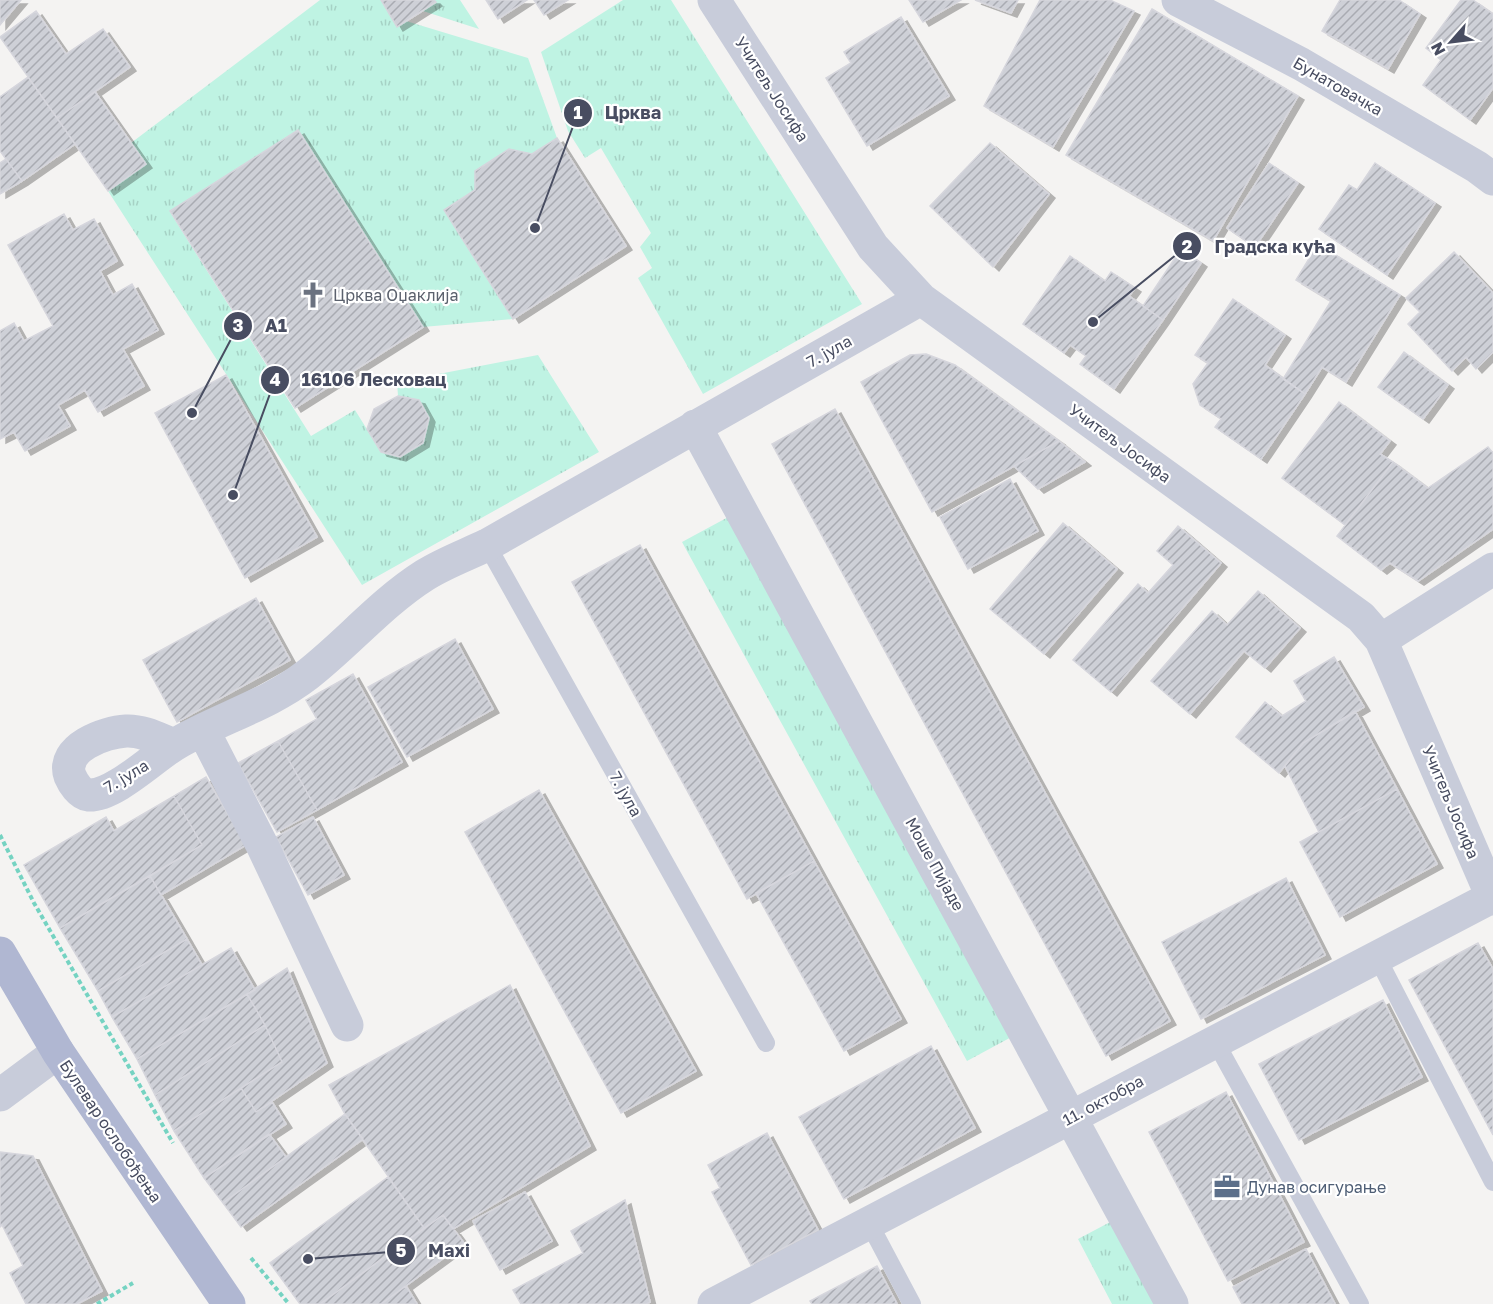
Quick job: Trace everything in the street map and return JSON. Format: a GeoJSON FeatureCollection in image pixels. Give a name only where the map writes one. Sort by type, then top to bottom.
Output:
{"type":"FeatureCollection","features":[{"type":"Feature","properties":{"kind":"main road","name":"Булевар ослобођења"},"geometry":{"type":"LineString","coordinates":[[0,953],[58,1052],[229,1304]]}},
{"type":"Feature","properties":{"kind":"street","name":"Учитељ Јосифа"},"geometry":{"type":"LineString","coordinates":[[714,0],[873,247],[921,299],[1360,617],[1381,640],[1492,898]]}},
{"type":"Feature","properties":{"kind":"street","name":"Бунатовачка"},"geometry":{"type":"LineString","coordinates":[[1178,0],[1301,64],[1477,167],[1493,179]]}},
{"type":"Feature","properties":{"kind":"street","name":"7. јула"},"geometry":{"type":"LineString","coordinates":[[174,745],[256,707],[306,676],[388,602],[426,575],[487,545],[921,299]]}},
{"type":"Feature","properties":{"kind":"street","name":"Моше Пијаде"},"geometry":{"type":"LineString","coordinates":[[695,426],[1072,1116],[1172,1304]]}},
{"type":"Feature","properties":{"kind":"street"},"geometry":{"type":"LineString","coordinates":[[1381,640],[1493,569]]}},
{"type":"Feature","properties":{"kind":"street"},"geometry":{"type":"LineString","coordinates":[[203,730],[263,847],[347,1025]]}},
{"type":"Feature","properties":{"kind":"street","name":"11. октобра"},"geometry":{"type":"LineString","coordinates":[[714,1304],[1492,898]]}},
{"type":"Feature","properties":{"kind":"street"},"geometry":{"type":"LineString","coordinates":[[0,1095],[58,1052]]}},
{"type":"Feature","properties":{"kind":"lane","name":"7. јула"},"geometry":{"type":"LineString","coordinates":[[487,545],[765,1043]]}},
{"type":"Feature","properties":{"kind":"lane"},"geometry":{"type":"LineString","coordinates":[[1377,957],[1493,1182]]}},
{"type":"Feature","properties":{"kind":"lane"},"geometry":{"type":"LineString","coordinates":[[1215,1041],[1360,1304]]}},
{"type":"Feature","properties":{"kind":"lane"},"geometry":{"type":"LineString","coordinates":[[869,1223],[912,1304]]}},
{"type":"Feature","properties":{"kind":"path"},"geometry":{"type":"LineString","coordinates":[[0,836],[34,903],[176,1148]]}},
{"type":"Feature","properties":{"kind":"path"},"geometry":{"type":"LineString","coordinates":[[247,1253],[289,1304]]}},
{"type":"Feature","properties":{"kind":"path"},"geometry":{"type":"LineString","coordinates":[[97,1304],[133,1282]]}},
{"type":"Feature","properties":{"kind":"green space"},"geometry":{"type":"Polygon","coordinates":[[[320,0],[381,0],[397,27],[406,21],[528,58],[557,138],[532,154],[509,149],[476,171],[513,319],[423,327],[298,130],[170,212],[311,436],[355,410],[381,452],[400,457],[423,443],[429,418],[419,400],[398,396],[397,382],[538,355],[599,452],[362,585],[108,191],[146,164],[131,143],[320,0]]]}},
{"type":"Feature","properties":{"kind":"green space"},"geometry":{"type":"Polygon","coordinates":[[[434,0],[460,0],[479,29],[423,11],[436,2],[434,0]]]}},
{"type":"Feature","properties":{"kind":"green space"},"geometry":{"type":"Polygon","coordinates":[[[623,0],[671,0],[862,304],[703,394],[638,278],[652,268],[640,247],[651,233],[601,148],[585,158],[568,131],[541,52],[623,0]]]}},
{"type":"Feature","properties":{"kind":"green space"},"geometry":{"type":"Polygon","coordinates":[[[732,515],[1017,1034],[967,1061],[682,542],[732,515]]]}},
{"type":"Feature","properties":{"kind":"green space"},"geometry":{"type":"Polygon","coordinates":[[[1114,1220],[1159,1304],[1112,1304],[1078,1239],[1114,1220]]]}},
{"type":"Feature","properties":{"kind":"building"},"geometry":{"type":"Polygon","coordinates":[[[0,0],[21,0],[0,25],[0,0]]]}},
{"type":"Feature","properties":{"kind":"building"},"geometry":{"type":"Polygon","coordinates":[[[381,0],[434,0],[436,2],[397,27],[381,0]]]}},
{"type":"Feature","properties":{"kind":"building"},"geometry":{"type":"Polygon","coordinates":[[[486,0],[527,0],[498,19],[486,0]]]}},
{"type":"Feature","properties":{"kind":"building"},"geometry":{"type":"Polygon","coordinates":[[[534,0],[568,0],[544,15],[534,0]]]}},
{"type":"Feature","properties":{"kind":"building"},"geometry":{"type":"Polygon","coordinates":[[[909,0],[961,0],[923,22],[909,0]]]}},
{"type":"Feature","properties":{"kind":"building"},"geometry":{"type":"Polygon","coordinates":[[[975,0],[1018,0],[1011,13],[975,0]]]}},
{"type":"Feature","properties":{"kind":"building"},"geometry":{"type":"Polygon","coordinates":[[[1040,0],[1110,0],[1134,11],[1053,147],[984,106],[1040,0]]]}},
{"type":"Feature","properties":{"kind":"building"},"geometry":{"type":"Polygon","coordinates":[[[1340,0],[1399,0],[1420,14],[1388,69],[1322,31],[1340,0]]]}},
{"type":"Feature","properties":{"kind":"building"},"geometry":{"type":"Polygon","coordinates":[[[1461,0],[1473,0],[1493,14],[1493,88],[1470,120],[1423,85],[1441,60],[1426,48],[1461,0]]]}},
{"type":"Feature","properties":{"kind":"building"},"geometry":{"type":"Polygon","coordinates":[[[1152,9],[1298,96],[1213,241],[1066,155],[1152,9]]]}},
{"type":"Feature","properties":{"kind":"building"},"geometry":{"type":"Polygon","coordinates":[[[36,11],[66,54],[103,29],[130,67],[57,118],[0,37],[36,11]]]}},
{"type":"Feature","properties":{"kind":"building"},"geometry":{"type":"Polygon","coordinates":[[[901,17],[949,96],[867,146],[826,78],[851,63],[844,52],[901,17]]]}},
{"type":"Feature","properties":{"kind":"building"},"geometry":{"type":"Polygon","coordinates":[[[28,77],[75,144],[22,181],[0,151],[0,97],[28,77]]]}},
{"type":"Feature","properties":{"kind":"building"},"geometry":{"type":"Polygon","coordinates":[[[95,92],[146,164],[108,191],[57,118],[95,92]]]}},
{"type":"Feature","properties":{"kind":"building","name":"Црква Оџаклија"},"geometry":{"type":"Polygon","coordinates":[[[298,130],[423,327],[295,408],[170,211],[298,130]]]}},
{"type":"Feature","properties":{"kind":"building"},"geometry":{"type":"Polygon","coordinates":[[[557,138],[626,246],[513,319],[444,210],[475,190],[475,171],[509,149],[532,154],[557,138]]]}},
{"type":"Feature","properties":{"kind":"building"},"geometry":{"type":"Polygon","coordinates":[[[990,143],[1049,194],[993,267],[930,206],[990,143]]]}},
{"type":"Feature","properties":{"kind":"building"},"geometry":{"type":"Polygon","coordinates":[[[6,159],[22,181],[0,194],[0,163],[6,159]]]}},
{"type":"Feature","properties":{"kind":"building"},"geometry":{"type":"Polygon","coordinates":[[[1269,163],[1298,183],[1255,247],[1227,228],[1269,163]]]}},
{"type":"Feature","properties":{"kind":"building"},"geometry":{"type":"Polygon","coordinates":[[[1375,163],[1435,203],[1387,275],[1319,229],[1349,185],[1357,190],[1375,163]]]}},
{"type":"Feature","properties":{"kind":"building"},"geometry":{"type":"Polygon","coordinates":[[[64,214],[73,230],[94,219],[117,261],[100,271],[113,295],[132,284],[158,330],[123,349],[144,386],[98,412],[85,390],[58,405],[70,426],[25,451],[14,432],[0,439],[0,331],[14,323],[24,341],[53,326],[8,245],[64,214]]]}},
{"type":"Feature","properties":{"kind":"building"},"geometry":{"type":"Polygon","coordinates":[[[1318,244],[1400,295],[1346,382],[1322,367],[1305,394],[1283,379],[1331,301],[1296,280],[1318,244]]]}},
{"type":"Feature","properties":{"kind":"building"},"geometry":{"type":"Polygon","coordinates":[[[1181,249],[1201,263],[1163,320],[1143,306],[1181,249]]]}},
{"type":"Feature","properties":{"kind":"building"},"geometry":{"type":"Polygon","coordinates":[[[1454,252],[1493,293],[1493,352],[1476,369],[1466,357],[1452,371],[1408,324],[1420,312],[1406,298],[1454,252]]]}},
{"type":"Feature","properties":{"kind":"building"},"geometry":{"type":"Polygon","coordinates":[[[1070,256],[1105,281],[1111,272],[1135,288],[1129,296],[1163,320],[1114,389],[1080,364],[1086,356],[1070,345],[1064,353],[1023,324],[1070,256]]]}},
{"type":"Feature","properties":{"kind":"building"},"geometry":{"type":"Polygon","coordinates":[[[1233,299],[1285,335],[1265,365],[1305,394],[1261,459],[1215,427],[1221,419],[1200,405],[1193,384],[1208,363],[1195,355],[1233,299]]]}},
{"type":"Feature","properties":{"kind":"building"},"geometry":{"type":"Polygon","coordinates":[[[1404,352],[1448,385],[1423,419],[1378,387],[1404,352]]]}},
{"type":"Feature","properties":{"kind":"building"},"geometry":{"type":"Polygon","coordinates":[[[926,354],[955,365],[1059,441],[932,512],[861,382],[910,355],[926,354]]]}},
{"type":"Feature","properties":{"kind":"building"},"geometry":{"type":"Polygon","coordinates":[[[226,375],[317,537],[245,578],[155,413],[226,375]]]}},
{"type":"Feature","properties":{"kind":"building"},"geometry":{"type":"Polygon","coordinates":[[[398,396],[419,400],[429,418],[423,443],[400,457],[381,452],[367,429],[374,409],[398,396]]]}},
{"type":"Feature","properties":{"kind":"building"},"geometry":{"type":"Polygon","coordinates":[[[1339,402],[1390,441],[1380,454],[1393,462],[1345,525],[1282,478],[1339,402]]]}},
{"type":"Feature","properties":{"kind":"building"},"geometry":{"type":"Polygon","coordinates":[[[835,409],[1170,1021],[1106,1056],[772,444],[835,409]]]}},
{"type":"Feature","properties":{"kind":"building"},"geometry":{"type":"Polygon","coordinates":[[[1059,441],[1085,462],[1038,489],[1014,466],[1059,441]]]}},
{"type":"Feature","properties":{"kind":"building"},"geometry":{"type":"Polygon","coordinates":[[[1488,447],[1493,453],[1493,529],[1418,581],[1390,563],[1381,570],[1337,536],[1393,462],[1428,488],[1488,447]]]}},
{"type":"Feature","properties":{"kind":"building"},"geometry":{"type":"Polygon","coordinates":[[[1010,479],[1038,531],[968,569],[940,517],[1010,479]]]}},
{"type":"Feature","properties":{"kind":"building"},"geometry":{"type":"Polygon","coordinates":[[[1063,523],[1117,569],[1044,654],[990,609],[1063,523]]]}},
{"type":"Feature","properties":{"kind":"building"},"geometry":{"type":"Polygon","coordinates":[[[1178,526],[1221,563],[1111,692],[1073,660],[1138,584],[1148,593],[1173,565],[1157,551],[1178,526]]]}},
{"type":"Feature","properties":{"kind":"building"},"geometry":{"type":"Polygon","coordinates":[[[640,545],[814,861],[747,899],[572,582],[640,545]]]}},
{"type":"Feature","properties":{"kind":"building"},"geometry":{"type":"Polygon","coordinates":[[[1258,591],[1300,628],[1265,668],[1244,651],[1190,714],[1151,681],[1212,611],[1227,625],[1258,591]]]}},
{"type":"Feature","properties":{"kind":"building"},"geometry":{"type":"Polygon","coordinates":[[[256,598],[290,660],[177,722],[143,660],[256,598]]]}},
{"type":"Feature","properties":{"kind":"building"},"geometry":{"type":"Polygon","coordinates":[[[455,639],[493,709],[407,757],[368,687],[455,639]]]}},
{"type":"Feature","properties":{"kind":"building"},"geometry":{"type":"Polygon","coordinates":[[[1334,657],[1364,707],[1303,743],[1279,773],[1236,737],[1265,702],[1282,716],[1306,701],[1294,681],[1334,657]]]}},
{"type":"Feature","properties":{"kind":"building"},"geometry":{"type":"Polygon","coordinates":[[[353,674],[402,762],[317,810],[278,741],[317,719],[306,700],[353,674]]]}},
{"type":"Feature","properties":{"kind":"building"},"geometry":{"type":"Polygon","coordinates":[[[1355,711],[1397,789],[1319,832],[1285,766],[1303,743],[1355,711]]]}},
{"type":"Feature","properties":{"kind":"building"},"geometry":{"type":"Polygon","coordinates":[[[278,741],[317,810],[277,832],[238,763],[278,741]]]}},
{"type":"Feature","properties":{"kind":"building"},"geometry":{"type":"Polygon","coordinates":[[[206,777],[246,845],[161,895],[150,876],[202,845],[174,796],[206,777]]]}},
{"type":"Feature","properties":{"kind":"building"},"geometry":{"type":"Polygon","coordinates":[[[1397,789],[1437,864],[1340,917],[1300,842],[1397,789]]]}},
{"type":"Feature","properties":{"kind":"building"},"geometry":{"type":"Polygon","coordinates":[[[539,790],[696,1071],[621,1113],[465,832],[539,790]]]}},
{"type":"Feature","properties":{"kind":"building"},"geometry":{"type":"Polygon","coordinates":[[[174,796],[202,845],[60,928],[24,865],[106,817],[114,831],[174,796]]]}},
{"type":"Feature","properties":{"kind":"building"},"geometry":{"type":"Polygon","coordinates":[[[313,817],[344,875],[308,895],[276,837],[313,817]]]}},
{"type":"Feature","properties":{"kind":"building"},"geometry":{"type":"Polygon","coordinates":[[[814,861],[901,1019],[844,1051],[756,893],[814,861]]]}},
{"type":"Feature","properties":{"kind":"building"},"geometry":{"type":"Polygon","coordinates":[[[150,876],[187,939],[98,991],[60,928],[150,876]]]}},
{"type":"Feature","properties":{"kind":"building"},"geometry":{"type":"Polygon","coordinates":[[[1286,878],[1325,955],[1201,1019],[1162,942],[1286,878]]]}},
{"type":"Feature","properties":{"kind":"building"},"geometry":{"type":"Polygon","coordinates":[[[187,939],[202,965],[112,1017],[98,991],[187,939]]]}},
{"type":"Feature","properties":{"kind":"building"},"geometry":{"type":"Polygon","coordinates":[[[1478,943],[1493,969],[1493,1135],[1409,980],[1478,943]]]}},
{"type":"Feature","properties":{"kind":"building"},"geometry":{"type":"Polygon","coordinates":[[[231,948],[255,990],[137,1059],[112,1017],[231,948]]]}},
{"type":"Feature","properties":{"kind":"building"},"geometry":{"type":"Polygon","coordinates":[[[287,968],[327,1063],[256,1112],[241,1088],[282,1062],[265,1025],[247,994],[287,968]]]}},
{"type":"Feature","properties":{"kind":"building"},"geometry":{"type":"Polygon","coordinates":[[[510,985],[590,1146],[453,1229],[443,1215],[424,1228],[345,1114],[329,1085],[510,985]]]}},
{"type":"Feature","properties":{"kind":"building"},"geometry":{"type":"Polygon","coordinates":[[[247,994],[265,1025],[155,1095],[137,1059],[247,994]]]}},
{"type":"Feature","properties":{"kind":"building"},"geometry":{"type":"Polygon","coordinates":[[[1383,1000],[1422,1077],[1299,1140],[1259,1064],[1383,1000]]]}},
{"type":"Feature","properties":{"kind":"building"},"geometry":{"type":"Polygon","coordinates":[[[265,1025],[282,1062],[174,1131],[155,1095],[265,1025]]]}},
{"type":"Feature","properties":{"kind":"building"},"geometry":{"type":"Polygon","coordinates":[[[931,1046],[975,1128],[844,1199],[799,1117],[931,1046]]]}},
{"type":"Feature","properties":{"kind":"building"},"geometry":{"type":"Polygon","coordinates":[[[241,1088],[256,1112],[272,1102],[286,1124],[204,1178],[174,1131],[241,1088]]]}},
{"type":"Feature","properties":{"kind":"building","name":"Дунав осигурање"},"geometry":{"type":"Polygon","coordinates":[[[1226,1092],[1304,1242],[1228,1281],[1149,1132],[1226,1092]]]}},
{"type":"Feature","properties":{"kind":"building"},"geometry":{"type":"Polygon","coordinates":[[[345,1114],[363,1139],[241,1227],[223,1203],[345,1114]]]}},
{"type":"Feature","properties":{"kind":"building"},"geometry":{"type":"Polygon","coordinates":[[[767,1133],[818,1230],[751,1265],[712,1192],[720,1188],[708,1165],[767,1133]]]}},
{"type":"Feature","properties":{"kind":"building"},"geometry":{"type":"Polygon","coordinates":[[[269,1134],[286,1157],[223,1203],[204,1178],[269,1134]]]}},
{"type":"Feature","properties":{"kind":"building"},"geometry":{"type":"Polygon","coordinates":[[[0,1152],[33,1156],[102,1291],[77,1304],[26,1304],[10,1273],[23,1266],[2,1225],[0,1227],[0,1152]]]}},
{"type":"Feature","properties":{"kind":"building"},"geometry":{"type":"Polygon","coordinates":[[[388,1177],[424,1228],[320,1304],[300,1304],[270,1263],[388,1177]]]}},
{"type":"Feature","properties":{"kind":"building"},"geometry":{"type":"Polygon","coordinates":[[[525,1192],[552,1241],[500,1270],[473,1221],[525,1192]]]}},
{"type":"Feature","properties":{"kind":"building"},"geometry":{"type":"Polygon","coordinates":[[[625,1200],[650,1302],[646,1304],[521,1304],[513,1290],[583,1253],[571,1231],[625,1200]]]}},
{"type":"Feature","properties":{"kind":"building"},"geometry":{"type":"Polygon","coordinates":[[[443,1215],[464,1243],[381,1304],[320,1304],[443,1215]]]}},
{"type":"Feature","properties":{"kind":"building"},"geometry":{"type":"Polygon","coordinates":[[[1306,1249],[1335,1304],[1242,1304],[1233,1287],[1306,1249]]]}},
{"type":"Feature","properties":{"kind":"building"},"geometry":{"type":"Polygon","coordinates":[[[877,1266],[897,1304],[812,1304],[810,1301],[877,1266]]]}},
{"type":"Feature","properties":{"kind":"building"},"geometry":{"type":"Polygon","coordinates":[[[406,1286],[417,1304],[381,1304],[406,1286]]]}},
{"type":"Feature","properties":{"kind":"place","name":"Црква"},"geometry":{"type":"Point","coordinates":[535,228]}},
{"type":"Feature","properties":{"kind":"place","name":"Црква Оџаклија"},"geometry":{"type":"Point","coordinates":[313,295]}},
{"type":"Feature","properties":{"kind":"place","name":"Градска кућа"},"geometry":{"type":"Point","coordinates":[1093,322]}},
{"type":"Feature","properties":{"kind":"place","name":"A1"},"geometry":{"type":"Point","coordinates":[192,413]}},
{"type":"Feature","properties":{"kind":"place","name":"16106 Лесковац"},"geometry":{"type":"Point","coordinates":[233,495]}},
{"type":"Feature","properties":{"kind":"place","name":"Дунав осигурање"},"geometry":{"type":"Point","coordinates":[1227,1187]}},
{"type":"Feature","properties":{"kind":"place","name":"Maxi"},"geometry":{"type":"Point","coordinates":[308,1259]}}]}
